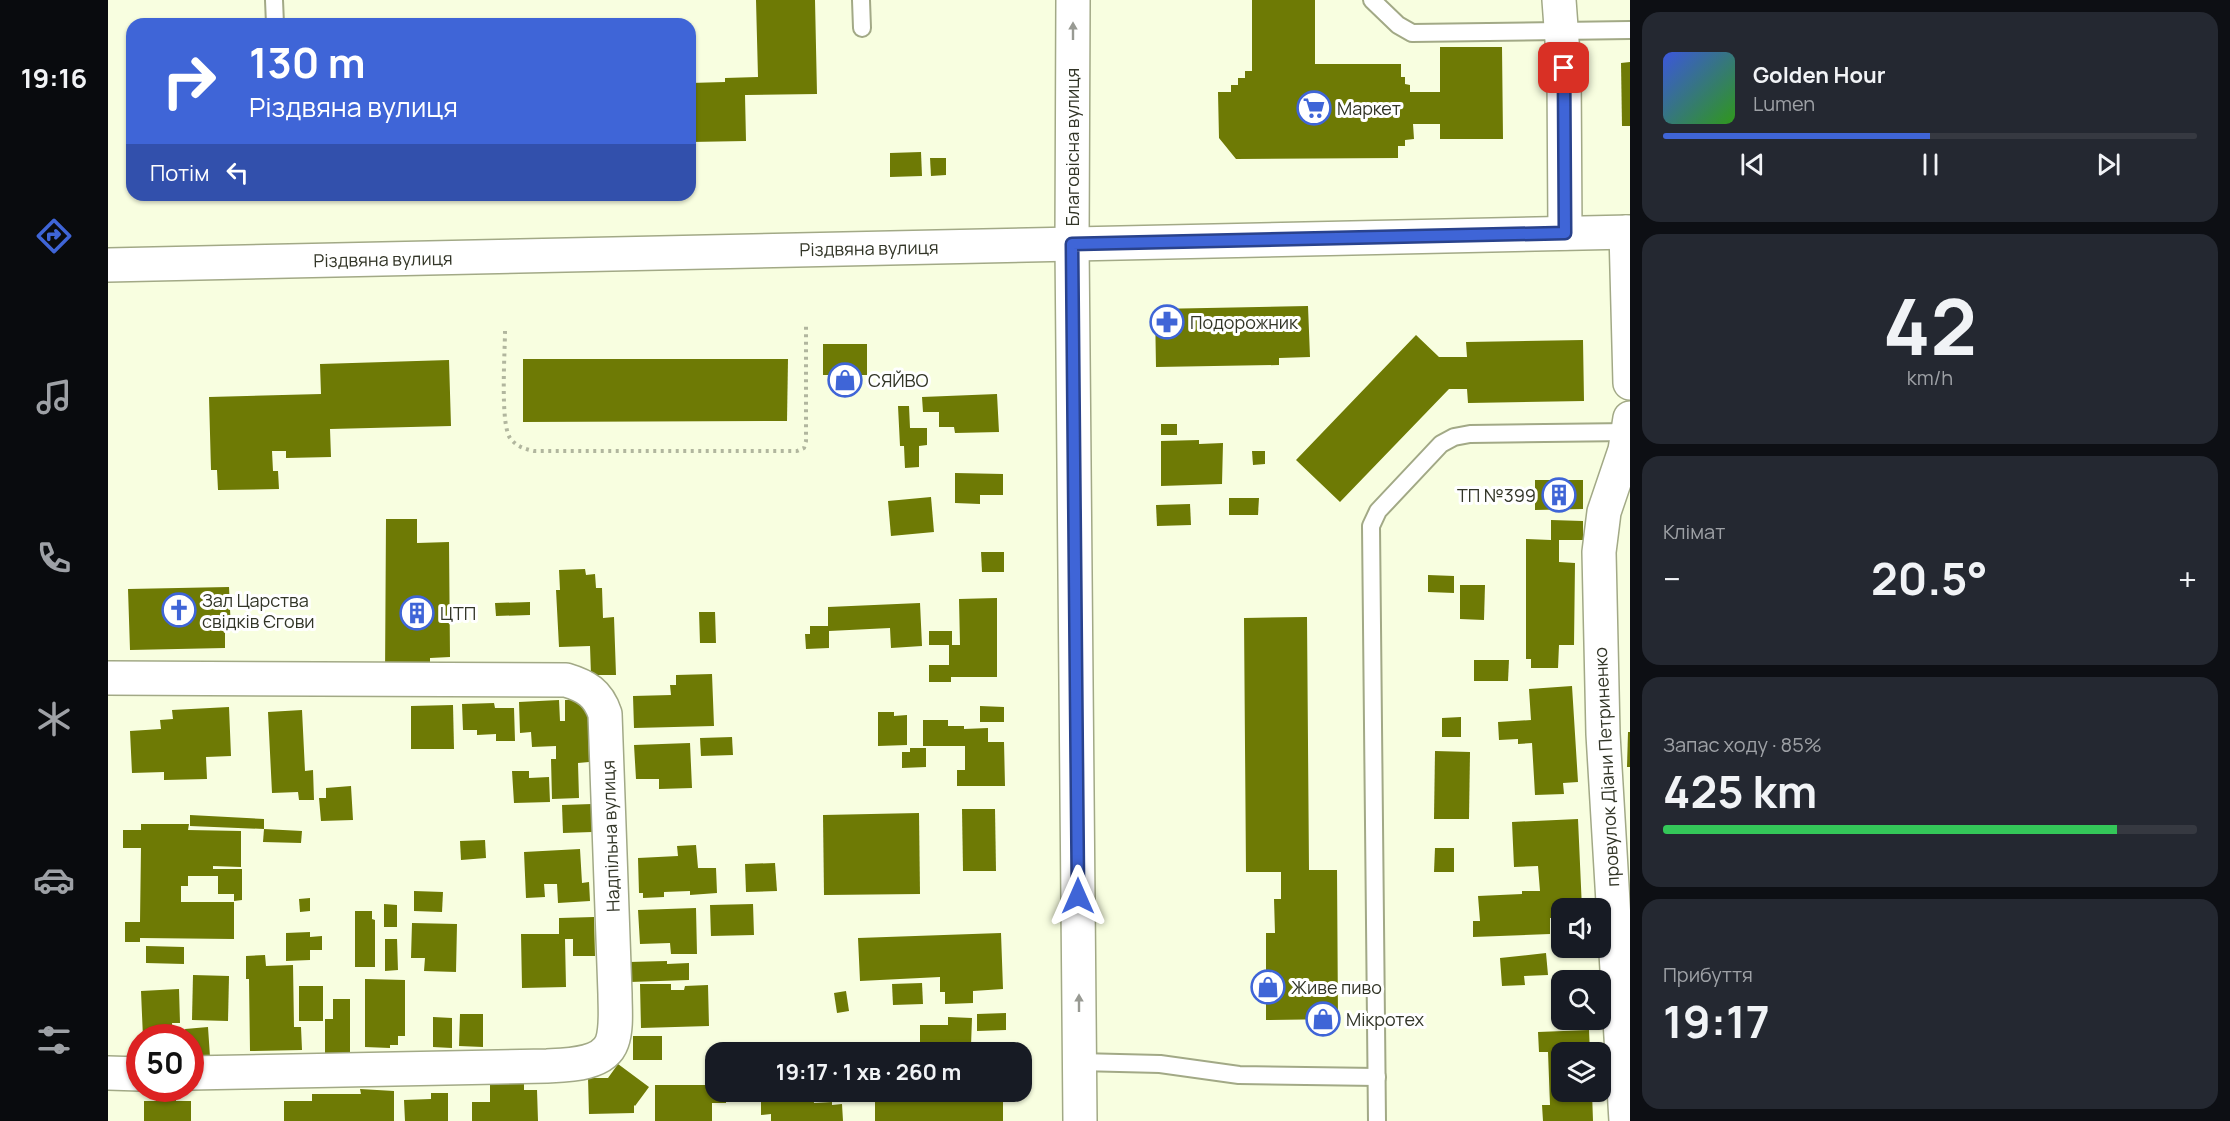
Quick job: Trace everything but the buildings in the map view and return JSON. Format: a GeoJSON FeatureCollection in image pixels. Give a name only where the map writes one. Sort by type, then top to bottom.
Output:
{"type":"FeatureCollection","features":[{"type":"Feature","properties":{"kind":"street","name":"Благовісна вулиця"},"geometry":{"type":"LineString","coordinates":[[1073,0],[1072,244],[1080,1121]]}},
{"type":"Feature","properties":{"kind":"street"},"geometry":{"type":"LineString","coordinates":[[1560,16],[1564,68],[1565,233]]}},
{"type":"Feature","properties":{"kind":"street","name":"Різдвяна вулиця"},"geometry":{"type":"LineString","coordinates":[[108,265],[1628,232]]}},
{"type":"Feature","properties":{"kind":"street"},"geometry":{"type":"LineString","coordinates":[[1628,232],[1630,383]]}},
{"type":"Feature","properties":{"kind":"street","name":"провулок Діани Петриненко"},"geometry":{"type":"LineString","coordinates":[[1626,1121],[1609,844],[1599,542],[1604,512],[1628,443]]}},
{"type":"Feature","properties":{"kind":"street","name":"Надпільна вулиця"},"geometry":{"type":"LineString","coordinates":[[108,678],[566,680],[585,686],[596,694],[605,714],[615,1011],[612,1042],[604,1053],[594,1059],[555,1066],[204,1073]]}},
{"type":"Feature","properties":{"kind":"street"},"geometry":{"type":"LineString","coordinates":[[108,1073],[126,1074]]}},
{"type":"Feature","properties":{"kind":"lane"},"geometry":{"type":"LineString","coordinates":[[274,0],[275,18]]}},
{"type":"Feature","properties":{"kind":"lane"},"geometry":{"type":"LineString","coordinates":[[861,0],[862,28]]}},
{"type":"Feature","properties":{"kind":"lane"},"geometry":{"type":"LineString","coordinates":[[1372,0],[1398,25],[1412,33],[1560,16],[1630,30]]}},
{"type":"Feature","properties":{"kind":"lane"},"geometry":{"type":"LineString","coordinates":[[1377,1121],[1371,526],[1373,518],[1435,449],[1454,437],[1470,434],[1628,443]]}},
{"type":"Feature","properties":{"kind":"lane"},"geometry":{"type":"LineString","coordinates":[[1079,1062],[1160,1064],[1239,1076],[1377,1077]]}},
{"type":"Feature","properties":{"kind":"path"},"geometry":{"type":"LineString","coordinates":[[505,331],[507,431],[517,445],[525,449],[797,451],[804,448],[806,441],[806,326]]}},
{"type":"Feature","properties":{"kind":"place","name":"Маркет"},"geometry":{"type":"Point","coordinates":[1314,108]}},
{"type":"Feature","properties":{"kind":"place","name":"Подорожник"},"geometry":{"type":"Point","coordinates":[1167,322]}},
{"type":"Feature","properties":{"kind":"place","name":"СЯЙВО"},"geometry":{"type":"Point","coordinates":[845,380]}},
{"type":"Feature","properties":{"kind":"place","name":"ТП №399"},"geometry":{"type":"Point","coordinates":[1559,495]}},
{"type":"Feature","properties":{"kind":"place","name":"Зал Царства свідків Єгови"},"geometry":{"type":"Point","coordinates":[179,610]}},
{"type":"Feature","properties":{"kind":"place","name":"ЦТП"},"geometry":{"type":"Point","coordinates":[417,613]}},
{"type":"Feature","properties":{"kind":"place","name":"Живе пиво"},"geometry":{"type":"Point","coordinates":[1268,987]}},
{"type":"Feature","properties":{"kind":"place","name":"Мiкротех"},"geometry":{"type":"Point","coordinates":[1323,1019]}},
{"type":"Feature","properties":{"kind":"route"},"geometry":{"type":"LineString","coordinates":[[1078,896],[1072,244],[1565,233],[1564,68]]}}]}
